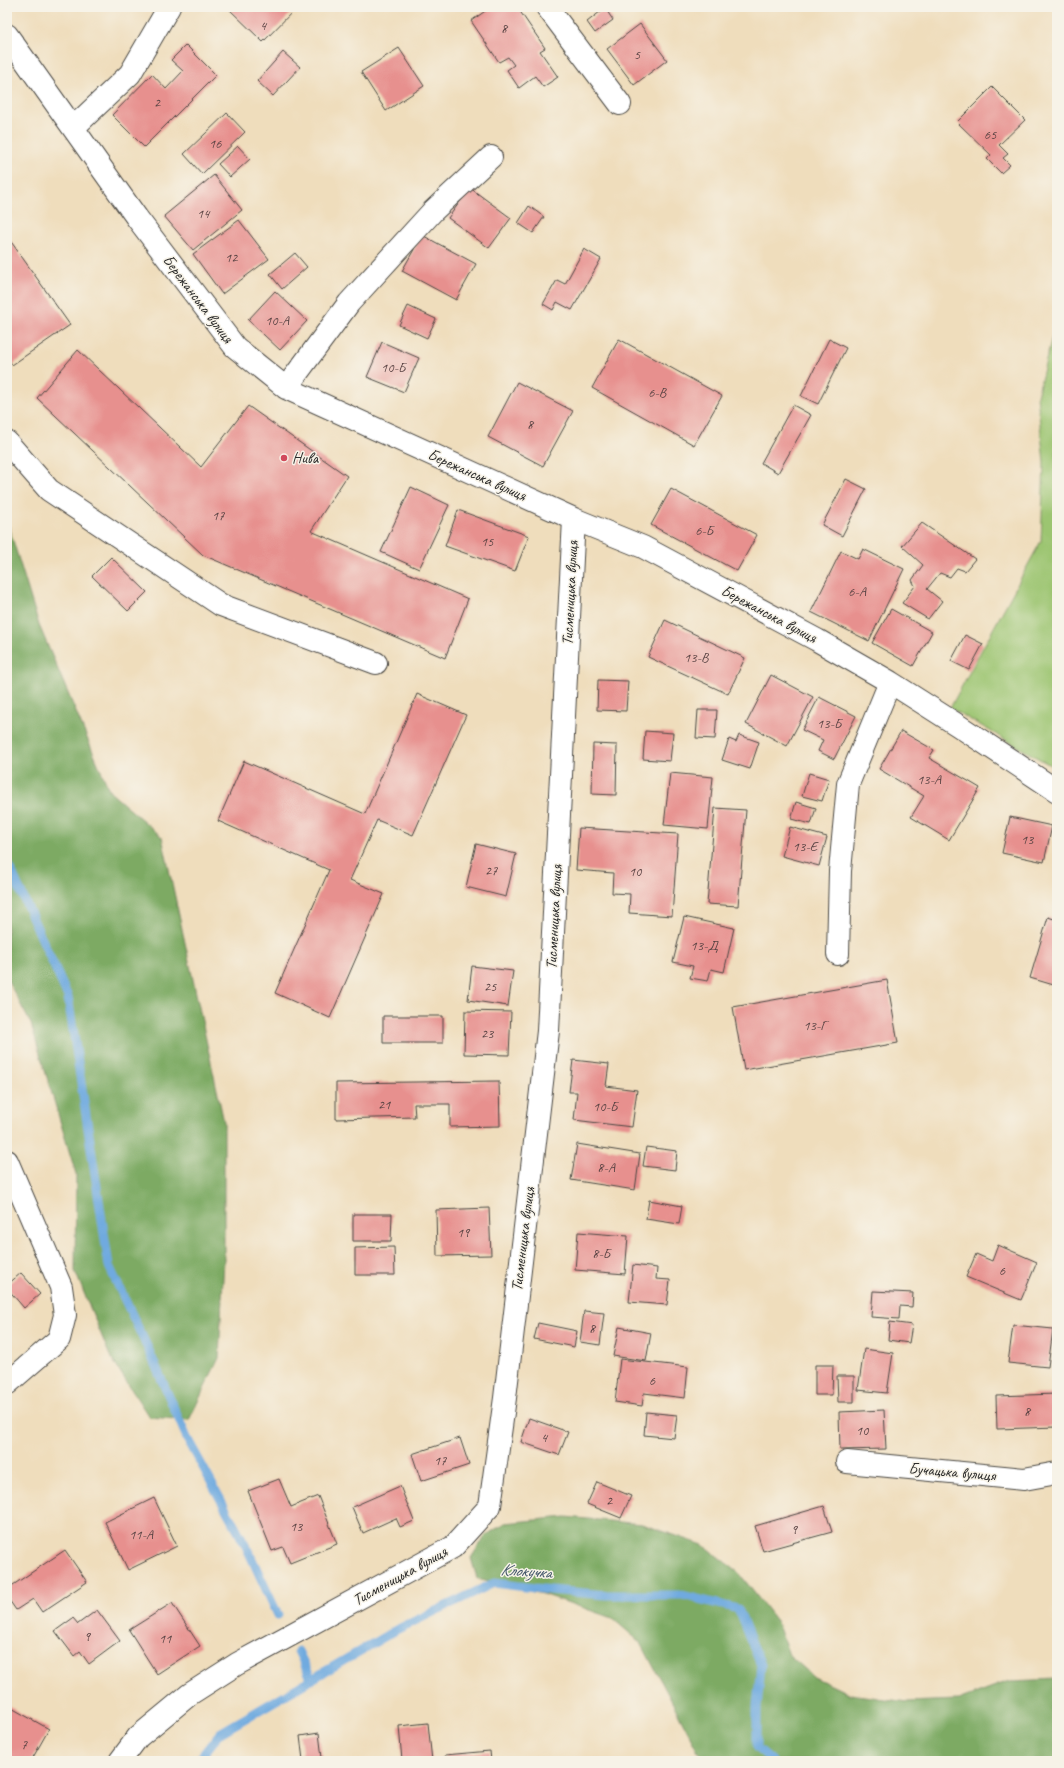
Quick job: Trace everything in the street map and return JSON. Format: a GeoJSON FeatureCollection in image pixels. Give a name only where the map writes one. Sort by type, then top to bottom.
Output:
{"type":"FeatureCollection","features":[{"type":"Feature","properties":{"kind":"street"},"geometry":{"type":"LineString","coordinates":[[74,128],[130,74],[169,7]]}},
{"type":"Feature","properties":{"kind":"street"},"geometry":{"type":"LineString","coordinates":[[547,7],[620,104]]}},
{"type":"Feature","properties":{"kind":"street","name":"Бережанська вулиця"},"geometry":{"type":"LineString","coordinates":[[7,35],[136,218],[235,347],[286,388],[574,519],[643,547],[817,640],[890,682],[960,726],[1057,791]]}},
{"type":"Feature","properties":{"kind":"street"},"geometry":{"type":"LineString","coordinates":[[286,388],[349,303],[433,211],[491,157]]}},
{"type":"Feature","properties":{"kind":"street"},"geometry":{"type":"LineString","coordinates":[[7,442],[49,490],[221,605],[376,663]]}},
{"type":"Feature","properties":{"kind":"street","name":"Тисменицька вулиця"},"geometry":{"type":"LineString","coordinates":[[120,1761],[138,1737],[190,1694],[237,1664],[453,1547],[490,1506],[505,1398],[548,1031],[574,519]]}},
{"type":"Feature","properties":{"kind":"street"},"geometry":{"type":"LineString","coordinates":[[838,954],[840,871],[848,784],[890,682]]}},
{"type":"Feature","properties":{"kind":"street"},"geometry":{"type":"LineString","coordinates":[[7,1161],[61,1287],[65,1315],[59,1339],[7,1384]]}},
{"type":"Feature","properties":{"kind":"street","name":"Бучацька вулиця"},"geometry":{"type":"LineString","coordinates":[[847,1462],[1024,1478],[1057,1473]]}},
{"type":"Feature","properties":{"kind":"green space"},"geometry":{"type":"Polygon","coordinates":[[[1057,317],[1057,769],[950,708],[1041,541],[1044,462],[1037,396],[1057,317]]]}},
{"type":"Feature","properties":{"kind":"green space"},"geometry":{"type":"Polygon","coordinates":[[[7,521],[39,625],[110,792],[162,837],[224,1122],[224,1259],[219,1358],[189,1420],[149,1417],[110,1356],[75,1271],[76,1174],[31,1024],[7,979],[7,521]]]}},
{"type":"Feature","properties":{"kind":"green space"},"geometry":{"type":"Polygon","coordinates":[[[566,1517],[642,1524],[703,1545],[739,1573],[777,1622],[789,1655],[814,1677],[850,1694],[907,1702],[958,1700],[1009,1681],[1057,1679],[1057,1761],[707,1761],[698,1751],[641,1643],[612,1618],[546,1595],[477,1578],[471,1558],[485,1536],[505,1523],[566,1517]]]}},
{"type":"Feature","properties":{"kind":"building"},"geometry":{"type":"Polygon","coordinates":[[[227,7],[297,7],[263,42],[227,7]]]}},
{"type":"Feature","properties":{"kind":"building"},"geometry":{"type":"Polygon","coordinates":[[[491,7],[517,7],[545,48],[540,51],[558,77],[543,87],[535,76],[519,88],[507,70],[514,65],[508,57],[499,62],[471,21],[491,7]]]}},
{"type":"Feature","properties":{"kind":"building"},"geometry":{"type":"Polygon","coordinates":[[[605,8],[613,20],[595,33],[587,22],[605,8]]]}},
{"type":"Feature","properties":{"kind":"building"},"geometry":{"type":"Polygon","coordinates":[[[640,24],[667,60],[634,85],[607,49],[640,24]]]}},
{"type":"Feature","properties":{"kind":"building"},"geometry":{"type":"Polygon","coordinates":[[[186,45],[216,75],[144,147],[112,115],[152,74],[166,89],[183,71],[171,60],[186,45]]]}},
{"type":"Feature","properties":{"kind":"building"},"geometry":{"type":"Polygon","coordinates":[[[399,48],[424,86],[386,111],[361,72],[399,48]]]}},
{"type":"Feature","properties":{"kind":"building"},"geometry":{"type":"Polygon","coordinates":[[[283,52],[300,67],[273,96],[257,81],[283,52]]]}},
{"type":"Feature","properties":{"kind":"building"},"geometry":{"type":"Polygon","coordinates":[[[992,87],[1025,120],[999,145],[1008,154],[1003,158],[1010,165],[1001,173],[987,159],[991,155],[957,122],[992,87]]]}},
{"type":"Feature","properties":{"kind":"building"},"geometry":{"type":"Polygon","coordinates":[[[227,113],[245,132],[202,174],[184,154],[227,113]]]}},
{"type":"Feature","properties":{"kind":"building"},"geometry":{"type":"Polygon","coordinates":[[[238,146],[250,159],[230,177],[218,164],[238,146]]]}},
{"type":"Feature","properties":{"kind":"building"},"geometry":{"type":"Polygon","coordinates":[[[214,175],[242,210],[193,250],[164,216],[214,175]]]}},
{"type":"Feature","properties":{"kind":"building"},"geometry":{"type":"Polygon","coordinates":[[[470,188],[511,218],[489,248],[448,218],[470,188]]]}},
{"type":"Feature","properties":{"kind":"building"},"geometry":{"type":"Polygon","coordinates":[[[529,206],[544,217],[533,233],[518,223],[529,206]]]}},
{"type":"Feature","properties":{"kind":"building"},"geometry":{"type":"Polygon","coordinates":[[[239,220],[269,259],[222,294],[193,254],[239,220]]]}},
{"type":"Feature","properties":{"kind":"building"},"geometry":{"type":"Polygon","coordinates":[[[422,235],[476,264],[456,300],[402,271],[422,235]]]}},
{"type":"Feature","properties":{"kind":"building"},"geometry":{"type":"Polygon","coordinates":[[[7,236],[70,325],[12,365],[7,357],[7,236]]]}},
{"type":"Feature","properties":{"kind":"building"},"geometry":{"type":"Polygon","coordinates":[[[584,249],[601,259],[572,310],[557,302],[553,310],[543,304],[557,280],[565,284],[584,249]]]}},
{"type":"Feature","properties":{"kind":"building"},"geometry":{"type":"Polygon","coordinates":[[[295,253],[307,267],[282,289],[270,274],[295,253]]]}},
{"type":"Feature","properties":{"kind":"building"},"geometry":{"type":"Polygon","coordinates":[[[275,291],[307,321],[280,350],[248,320],[275,291]]]}},
{"type":"Feature","properties":{"kind":"building"},"geometry":{"type":"Polygon","coordinates":[[[408,306],[436,319],[427,338],[399,325],[408,306]]]}},
{"type":"Feature","properties":{"kind":"building"},"geometry":{"type":"Polygon","coordinates":[[[619,339],[722,396],[694,445],[592,388],[619,339]]]}},
{"type":"Feature","properties":{"kind":"building"},"geometry":{"type":"Polygon","coordinates":[[[829,339],[846,348],[818,404],[801,396],[829,339]]]}},
{"type":"Feature","properties":{"kind":"building"},"geometry":{"type":"Polygon","coordinates":[[[382,342],[419,358],[404,392],[367,377],[382,342]]]}},
{"type":"Feature","properties":{"kind":"building"},"geometry":{"type":"Polygon","coordinates":[[[78,350],[201,467],[248,406],[347,476],[311,531],[468,599],[445,658],[203,555],[37,398],[78,350]]]}},
{"type":"Feature","properties":{"kind":"building"},"geometry":{"type":"Polygon","coordinates":[[[517,382],[573,411],[543,466],[488,437],[517,382]]]}},
{"type":"Feature","properties":{"kind":"building"},"geometry":{"type":"Polygon","coordinates":[[[793,405],[811,415],[778,473],[761,463],[793,405]]]}},
{"type":"Feature","properties":{"kind":"building"},"geometry":{"type":"Polygon","coordinates":[[[846,479],[866,489],[842,536],[822,525],[846,479]]]}},
{"type":"Feature","properties":{"kind":"building"},"geometry":{"type":"Polygon","coordinates":[[[411,487],[449,505],[419,569],[381,552],[411,487]]]}},
{"type":"Feature","properties":{"kind":"building"},"geometry":{"type":"Polygon","coordinates":[[[671,489],[757,535],[737,571],[651,525],[671,489]]]}},
{"type":"Feature","properties":{"kind":"building"},"geometry":{"type":"Polygon","coordinates":[[[458,510],[529,536],[515,571],[445,546],[458,510]]]}},
{"type":"Feature","properties":{"kind":"building"},"geometry":{"type":"Polygon","coordinates":[[[922,523],[975,559],[965,571],[957,568],[950,577],[940,573],[927,589],[942,601],[928,619],[902,603],[915,586],[912,580],[923,565],[902,546],[922,523]]]}},
{"type":"Feature","properties":{"kind":"building"},"geometry":{"type":"Polygon","coordinates":[[[863,549],[904,569],[869,641],[811,612],[841,551],[858,559],[863,549]]]}},
{"type":"Feature","properties":{"kind":"building"},"geometry":{"type":"Polygon","coordinates":[[[111,557],[147,592],[128,611],[92,576],[111,557]]]}},
{"type":"Feature","properties":{"kind":"building"},"geometry":{"type":"Polygon","coordinates":[[[891,609],[932,632],[913,666],[872,643],[891,609]]]}},
{"type":"Feature","properties":{"kind":"building"},"geometry":{"type":"Polygon","coordinates":[[[665,620],[745,658],[728,694],[648,657],[665,620]]]}},
{"type":"Feature","properties":{"kind":"building"},"geometry":{"type":"Polygon","coordinates":[[[965,635],[983,644],[969,670],[951,661],[965,635]]]}},
{"type":"Feature","properties":{"kind":"building"},"geometry":{"type":"Polygon","coordinates":[[[771,675],[813,697],[787,746],[746,724],[771,675]]]}},
{"type":"Feature","properties":{"kind":"building"},"geometry":{"type":"Polygon","coordinates":[[[598,680],[628,681],[626,711],[597,710],[598,680]]]}},
{"type":"Feature","properties":{"kind":"building"},"geometry":{"type":"Polygon","coordinates":[[[417,694],[466,715],[413,835],[377,820],[350,880],[384,894],[330,1018],[275,993],[329,870],[218,821],[244,761],[365,814],[417,694]]]}},
{"type":"Feature","properties":{"kind":"building"},"geometry":{"type":"Polygon","coordinates":[[[819,697],[856,716],[834,759],[818,751],[823,740],[802,730],[819,697]]]}},
{"type":"Feature","properties":{"kind":"building"},"geometry":{"type":"Polygon","coordinates":[[[698,710],[717,710],[715,739],[696,738],[698,710]]]}},
{"type":"Feature","properties":{"kind":"building"},"geometry":{"type":"Polygon","coordinates":[[[645,731],[673,733],[670,761],[643,759],[645,731]]]}},
{"type":"Feature","properties":{"kind":"building"},"geometry":{"type":"Polygon","coordinates":[[[901,731],[934,750],[929,758],[980,788],[949,840],[911,817],[924,796],[879,769],[901,731]]]}},
{"type":"Feature","properties":{"kind":"building"},"geometry":{"type":"Polygon","coordinates":[[[739,735],[759,742],[750,769],[722,760],[729,739],[736,742],[739,735]]]}},
{"type":"Feature","properties":{"kind":"building"},"geometry":{"type":"Polygon","coordinates":[[[593,744],[617,745],[616,795],[592,794],[593,744]]]}},
{"type":"Feature","properties":{"kind":"building"},"geometry":{"type":"Polygon","coordinates":[[[670,773],[713,777],[708,829],[664,825],[670,773]]]}},
{"type":"Feature","properties":{"kind":"building"},"geometry":{"type":"Polygon","coordinates":[[[809,773],[829,779],[822,801],[802,796],[809,773]]]}},
{"type":"Feature","properties":{"kind":"building"},"geometry":{"type":"Polygon","coordinates":[[[796,802],[816,808],[811,824],[791,819],[796,802]]]}},
{"type":"Feature","properties":{"kind":"building"},"geometry":{"type":"Polygon","coordinates":[[[715,808],[746,810],[738,906],[707,904],[715,808]]]}},
{"type":"Feature","properties":{"kind":"building"},"geometry":{"type":"Polygon","coordinates":[[[1010,817],[1052,826],[1044,862],[1002,853],[1010,817]]]}},
{"type":"Feature","properties":{"kind":"building"},"geometry":{"type":"Polygon","coordinates":[[[790,827],[827,837],[819,866],[782,856],[790,827]]]}},
{"type":"Feature","properties":{"kind":"building"},"geometry":{"type":"Polygon","coordinates":[[[579,828],[678,834],[672,916],[629,913],[630,894],[612,893],[613,873],[576,870],[579,828]]]}},
{"type":"Feature","properties":{"kind":"building"},"geometry":{"type":"Polygon","coordinates":[[[476,844],[516,854],[506,897],[466,887],[476,844]]]}},
{"type":"Feature","properties":{"kind":"building"},"geometry":{"type":"Polygon","coordinates":[[[684,917],[734,928],[724,972],[711,969],[708,981],[690,978],[693,966],[673,962],[684,917]]]}},
{"type":"Feature","properties":{"kind":"building"},"geometry":{"type":"Polygon","coordinates":[[[1048,917],[1057,920],[1057,986],[1030,978],[1048,917]]]}},
{"type":"Feature","properties":{"kind":"building"},"geometry":{"type":"Polygon","coordinates":[[[472,966],[513,971],[508,1006],[468,1000],[472,966]]]}},
{"type":"Feature","properties":{"kind":"building"},"geometry":{"type":"Polygon","coordinates":[[[887,980],[898,1043],[744,1070],[733,1007],[887,980]]]}},
{"type":"Feature","properties":{"kind":"building"},"geometry":{"type":"Polygon","coordinates":[[[465,1011],[511,1012],[509,1055],[464,1054],[465,1011]]]}},
{"type":"Feature","properties":{"kind":"building"},"geometry":{"type":"Polygon","coordinates":[[[383,1016],[443,1016],[443,1043],[383,1043],[383,1016]]]}},
{"type":"Feature","properties":{"kind":"building"},"geometry":{"type":"Polygon","coordinates":[[[573,1060],[609,1064],[606,1086],[637,1090],[632,1127],[574,1120],[577,1092],[569,1092],[573,1060]]]}},
{"type":"Feature","properties":{"kind":"building"},"geometry":{"type":"Polygon","coordinates":[[[499,1081],[500,1126],[450,1127],[450,1104],[414,1104],[415,1117],[336,1119],[336,1083],[499,1081]]]}},
{"type":"Feature","properties":{"kind":"building"},"geometry":{"type":"Polygon","coordinates":[[[577,1144],[640,1154],[635,1190],[571,1180],[577,1144]]]}},
{"type":"Feature","properties":{"kind":"building"},"geometry":{"type":"Polygon","coordinates":[[[646,1147],[677,1151],[675,1170],[643,1166],[646,1147]]]}},
{"type":"Feature","properties":{"kind":"building"},"geometry":{"type":"Polygon","coordinates":[[[649,1200],[682,1206],[679,1224],[646,1219],[649,1200]]]}},
{"type":"Feature","properties":{"kind":"building"},"geometry":{"type":"Polygon","coordinates":[[[489,1208],[491,1255],[437,1256],[436,1210],[489,1208]]]}},
{"type":"Feature","properties":{"kind":"building"},"geometry":{"type":"Polygon","coordinates":[[[353,1214],[392,1214],[391,1241],[353,1241],[353,1214]]]}},
{"type":"Feature","properties":{"kind":"building"},"geometry":{"type":"Polygon","coordinates":[[[578,1232],[628,1236],[625,1274],[575,1270],[578,1232]]]}},
{"type":"Feature","properties":{"kind":"building"},"geometry":{"type":"Polygon","coordinates":[[[998,1245],[1037,1262],[1021,1300],[966,1277],[976,1254],[992,1261],[998,1245]]]}},
{"type":"Feature","properties":{"kind":"building"},"geometry":{"type":"Polygon","coordinates":[[[394,1247],[395,1275],[355,1275],[355,1248],[394,1247]]]}},
{"type":"Feature","properties":{"kind":"building"},"geometry":{"type":"Polygon","coordinates":[[[633,1265],[657,1268],[656,1279],[670,1280],[667,1305],[629,1302],[633,1265]]]}},
{"type":"Feature","properties":{"kind":"building"},"geometry":{"type":"Polygon","coordinates":[[[21,1273],[40,1294],[24,1308],[7,1288],[7,1285],[21,1273]]]}},
{"type":"Feature","properties":{"kind":"building"},"geometry":{"type":"Polygon","coordinates":[[[873,1291],[913,1293],[912,1307],[900,1306],[899,1319],[871,1317],[873,1291]]]}},
{"type":"Feature","properties":{"kind":"building"},"geometry":{"type":"Polygon","coordinates":[[[584,1311],[604,1313],[600,1345],[580,1342],[584,1311]]]}},
{"type":"Feature","properties":{"kind":"building"},"geometry":{"type":"Polygon","coordinates":[[[890,1322],[912,1325],[909,1343],[888,1340],[890,1322]]]}},
{"type":"Feature","properties":{"kind":"building"},"geometry":{"type":"Polygon","coordinates":[[[538,1323],[577,1331],[574,1347],[534,1339],[538,1323]]]}},
{"type":"Feature","properties":{"kind":"building"},"geometry":{"type":"Polygon","coordinates":[[[1013,1325],[1053,1329],[1048,1367],[1008,1363],[1013,1325]]]}},
{"type":"Feature","properties":{"kind":"building"},"geometry":{"type":"Polygon","coordinates":[[[619,1327],[651,1333],[646,1361],[613,1356],[619,1327]]]}},
{"type":"Feature","properties":{"kind":"building"},"geometry":{"type":"Polygon","coordinates":[[[864,1349],[893,1353],[887,1393],[858,1390],[864,1349]]]}},
{"type":"Feature","properties":{"kind":"building"},"geometry":{"type":"Polygon","coordinates":[[[620,1359],[688,1367],[685,1398],[644,1393],[642,1406],[615,1402],[620,1359]]]}},
{"type":"Feature","properties":{"kind":"building"},"geometry":{"type":"Polygon","coordinates":[[[815,1365],[833,1365],[832,1395],[815,1395],[815,1365]]]}},
{"type":"Feature","properties":{"kind":"building"},"geometry":{"type":"Polygon","coordinates":[[[837,1376],[854,1376],[854,1402],[838,1402],[837,1376]]]}},
{"type":"Feature","properties":{"kind":"building"},"geometry":{"type":"Polygon","coordinates":[[[1057,1394],[1057,1427],[997,1429],[996,1396],[1057,1394]]]}},
{"type":"Feature","properties":{"kind":"building"},"geometry":{"type":"Polygon","coordinates":[[[884,1410],[886,1449],[840,1450],[839,1412],[884,1410]]]}},
{"type":"Feature","properties":{"kind":"building"},"geometry":{"type":"Polygon","coordinates":[[[646,1412],[677,1415],[674,1438],[644,1435],[646,1412]]]}},
{"type":"Feature","properties":{"kind":"building"},"geometry":{"type":"Polygon","coordinates":[[[529,1418],[568,1432],[559,1455],[521,1442],[529,1418]]]}},
{"type":"Feature","properties":{"kind":"building"},"geometry":{"type":"Polygon","coordinates":[[[460,1438],[469,1465],[421,1481],[412,1454],[460,1438]]]}},
{"type":"Feature","properties":{"kind":"building"},"geometry":{"type":"Polygon","coordinates":[[[279,1479],[291,1507],[318,1496],[337,1544],[290,1563],[283,1547],[272,1551],[248,1491],[279,1479]]]}},
{"type":"Feature","properties":{"kind":"building"},"geometry":{"type":"Polygon","coordinates":[[[597,1482],[631,1496],[621,1518],[587,1504],[597,1482]]]}},
{"type":"Feature","properties":{"kind":"building"},"geometry":{"type":"Polygon","coordinates":[[[400,1486],[414,1521],[400,1527],[396,1518],[363,1533],[352,1507],[400,1486]]]}},
{"type":"Feature","properties":{"kind":"building"},"geometry":{"type":"Polygon","coordinates":[[[154,1498],[177,1546],[128,1570],[105,1522],[154,1498]]]}},
{"type":"Feature","properties":{"kind":"building"},"geometry":{"type":"Polygon","coordinates":[[[824,1506],[832,1532],[763,1551],[755,1526],[824,1506]]]}},
{"type":"Feature","properties":{"kind":"building"},"geometry":{"type":"Polygon","coordinates":[[[65,1550],[87,1582],[42,1612],[33,1599],[16,1610],[7,1597],[7,1589],[65,1550]]]}},
{"type":"Feature","properties":{"kind":"building"},"geometry":{"type":"Polygon","coordinates":[[[172,1603],[200,1646],[157,1674],[129,1630],[172,1603]]]}},
{"type":"Feature","properties":{"kind":"building"},"geometry":{"type":"Polygon","coordinates":[[[97,1610],[120,1641],[89,1664],[80,1651],[74,1656],[55,1631],[73,1618],[78,1624],[97,1610]]]}},
{"type":"Feature","properties":{"kind":"building"},"geometry":{"type":"Polygon","coordinates":[[[8,1706],[49,1729],[31,1761],[13,1761],[7,1758],[8,1706]]]}},
{"type":"Feature","properties":{"kind":"building"},"geometry":{"type":"Polygon","coordinates":[[[428,1723],[432,1761],[402,1761],[399,1726],[428,1723]]]}},
{"type":"Feature","properties":{"kind":"building"},"geometry":{"type":"Polygon","coordinates":[[[319,1733],[322,1758],[303,1760],[300,1736],[319,1733]]]}},
{"type":"Feature","properties":{"kind":"building"},"geometry":{"type":"Polygon","coordinates":[[[490,1751],[491,1761],[445,1761],[445,1755],[490,1751]]]}},
{"type":"Feature","properties":{"kind":"waterway"},"geometry":{"type":"LineString","coordinates":[[7,861],[68,997],[109,1266],[150,1353],[187,1438],[246,1546],[278,1615]]}},
{"type":"Feature","properties":{"kind":"waterway","name":"Клокучка"},"geometry":{"type":"LineString","coordinates":[[198,1761],[220,1733],[396,1630],[494,1583],[606,1595],[682,1595],[738,1609],[761,1665],[757,1707],[757,1748],[772,1761]]}},
{"type":"Feature","properties":{"kind":"waterway"},"geometry":{"type":"LineString","coordinates":[[298,1651],[312,1680]]}},
{"type":"Feature","properties":{"kind":"place","name":"Нива"},"geometry":{"type":"Point","coordinates":[284,458]}}]}
